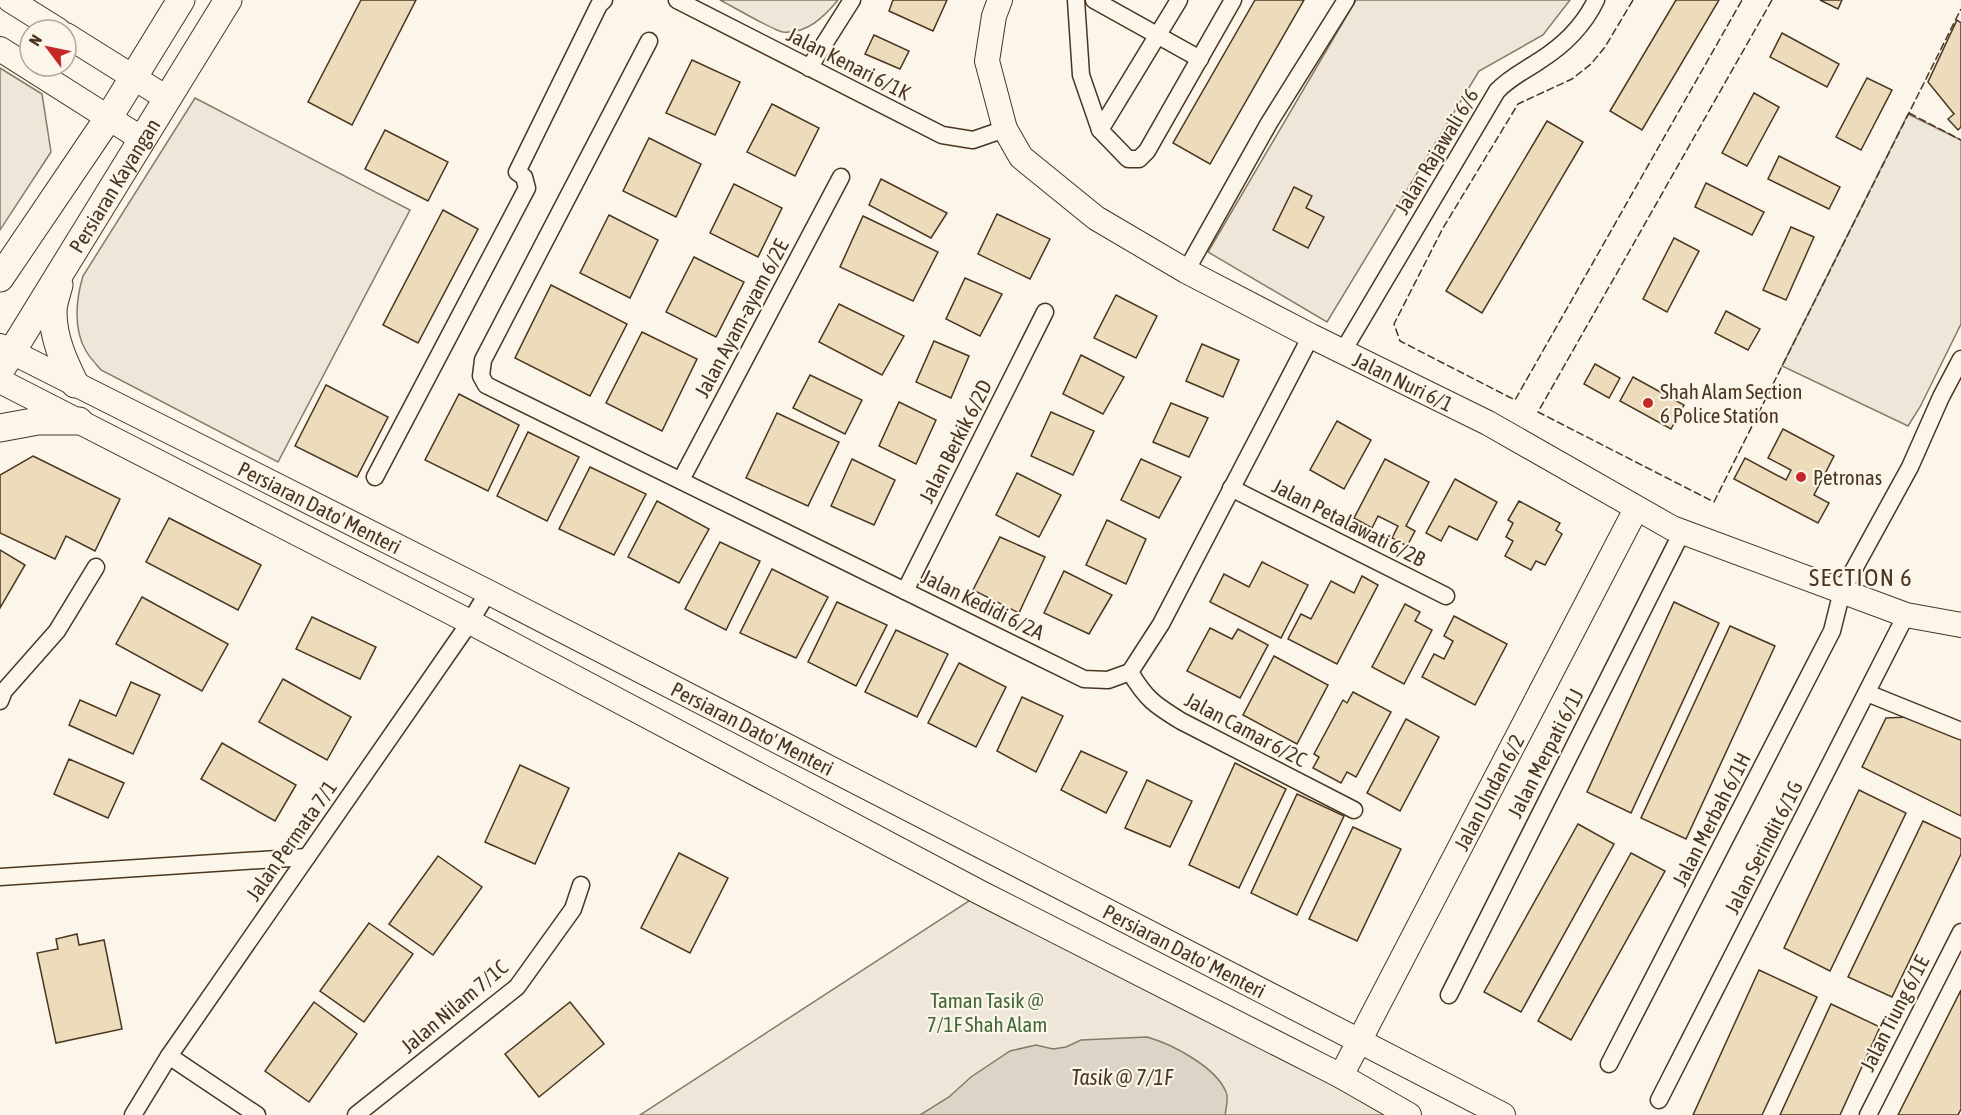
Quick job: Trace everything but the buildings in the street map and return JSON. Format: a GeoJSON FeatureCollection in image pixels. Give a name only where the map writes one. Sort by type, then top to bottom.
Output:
{"type":"FeatureCollection","features":[{"type":"Feature","properties":{"kind":"main road"},"geometry":{"type":"LineString","coordinates":[[10,0],[39,18]]}},
{"type":"Feature","properties":{"kind":"main road","name":"Persiaran Kayangan"},"geometry":{"type":"LineString","coordinates":[[0,278],[109,117],[181,0]]}},
{"type":"Feature","properties":{"kind":"main road","name":"Persiaran Kayangan"},"geometry":{"type":"LineString","coordinates":[[4,357],[62,272],[228,0]]}},
{"type":"Feature","properties":{"kind":"main road","name":"Jalan Nuri 6/1"},"geometry":{"type":"LineString","coordinates":[[1000,0],[993,16],[987,61],[1005,129],[1021,157],[1096,218],[1186,270],[1311,336],[1488,423],[1636,509],[1682,532],[1906,615],[1961,625]]}},
{"type":"Feature","properties":{"kind":"main road"},"geometry":{"type":"LineString","coordinates":[[78,42],[168,99]]}},
{"type":"Feature","properties":{"kind":"main road"},"geometry":{"type":"LineString","coordinates":[[0,49],[142,139]]}},
{"type":"Feature","properties":{"kind":"main road"},"geometry":{"type":"LineString","coordinates":[[62,272],[53,310],[54,328],[63,359],[75,384]]}},
{"type":"Feature","properties":{"kind":"main road","name":"Persiaran Dato' Menteri"},"geometry":{"type":"LineString","coordinates":[[4,357],[75,384],[488,592],[1503,1115]]}},
{"type":"Feature","properties":{"kind":"main road","name":"Persiaran Dato' Menteri"},"geometry":{"type":"LineString","coordinates":[[0,381],[470,622],[981,893],[1341,1076],[1409,1115]]}},
{"type":"Feature","properties":{"kind":"main road"},"geometry":{"type":"LineString","coordinates":[[0,428],[38,421],[79,421]]}},
{"type":"Feature","properties":{"kind":"main road","name":"Jalan Undan 6/2"},"geometry":{"type":"LineString","coordinates":[[1341,1076],[1636,509]]}},
{"type":"Feature","properties":{"kind":"street"},"geometry":{"type":"LineString","coordinates":[[375,477],[527,188],[524,177],[517,172],[603,0]]}},
{"type":"Feature","properties":{"kind":"street","name":"Jalan Kenari 6/1K"},"geometry":{"type":"LineString","coordinates":[[677,0],[942,135],[973,140],[1005,129]]}},
{"type":"Feature","properties":{"kind":"street"},"geometry":{"type":"LineString","coordinates":[[809,68],[852,0]]}},
{"type":"Feature","properties":{"kind":"street"},"geometry":{"type":"LineString","coordinates":[[1076,0],[1081,75],[1100,130],[1128,159],[1139,159],[1147,151],[1233,0]]}},
{"type":"Feature","properties":{"kind":"street"},"geometry":{"type":"LineString","coordinates":[[1094,0],[1200,59]]}},
{"type":"Feature","properties":{"kind":"street"},"geometry":{"type":"LineString","coordinates":[[1100,130],[1179,0]]}},
{"type":"Feature","properties":{"kind":"street"},"geometry":{"type":"LineString","coordinates":[[1186,270],[1269,123],[1346,0]]}},
{"type":"Feature","properties":{"kind":"street","name":"Jalan Rajawali 6/6"},"geometry":{"type":"LineString","coordinates":[[1343,351],[1497,91],[1506,81],[1541,61],[1566,41],[1590,13],[1596,0]]}},
{"type":"Feature","properties":{"kind":"street","name":"Jalan Kedidi 6/2A"},"geometry":{"type":"LineString","coordinates":[[649,40],[483,360],[481,376],[486,385],[1084,679],[1108,680],[1130,672]]}},
{"type":"Feature","properties":{"kind":"street","name":"Jalan Ayam-ayam 6/2E"},"geometry":{"type":"LineString","coordinates":[[681,480],[841,177]]}},
{"type":"Feature","properties":{"kind":"street","name":"Jalan Berkik 6/2D"},"geometry":{"type":"LineString","coordinates":[[905,591],[1045,312]]}},
{"type":"Feature","properties":{"kind":"street"},"geometry":{"type":"LineString","coordinates":[[1130,672],[1161,624],[1311,336]]}},
{"type":"Feature","properties":{"kind":"street","name":"Jalan Merbah 6/1H"},"geometry":{"type":"LineString","coordinates":[[1609,1064],[1832,631],[1842,591],[1910,467],[1941,397],[1961,359]]}},
{"type":"Feature","properties":{"kind":"street","name":"Jalan Petalawati 6/2B"},"geometry":{"type":"LineString","coordinates":[[1231,488],[1446,596]]}},
{"type":"Feature","properties":{"kind":"street","name":"Jalan Merpati 6/1J"},"geometry":{"type":"LineString","coordinates":[[1449,995],[1682,532]]}},
{"type":"Feature","properties":{"kind":"street"},"geometry":{"type":"LineString","coordinates":[[0,701],[4,691],[57,631],[96,567]]}},
{"type":"Feature","properties":{"kind":"street","name":"Jalan Permata 7/1"},"geometry":{"type":"LineString","coordinates":[[133,1115],[169,1056],[470,622],[488,592]]}},
{"type":"Feature","properties":{"kind":"street","name":"Jalan Serindit 6/1G"},"geometry":{"type":"LineString","coordinates":[[1659,1100],[1906,615]]}},
{"type":"Feature","properties":{"kind":"street","name":"Jalan Camar 6/2C"},"geometry":{"type":"LineString","coordinates":[[1130,672],[1142,692],[1155,706],[1354,810]]}},
{"type":"Feature","properties":{"kind":"street"},"geometry":{"type":"LineString","coordinates":[[1867,693],[1961,731]]}},
{"type":"Feature","properties":{"kind":"street"},"geometry":{"type":"LineString","coordinates":[[0,877],[307,857]]}},
{"type":"Feature","properties":{"kind":"street","name":"Jalan Nilam 7/1C"},"geometry":{"type":"LineString","coordinates":[[356,1115],[517,987],[573,909],[581,885]]}},
{"type":"Feature","properties":{"kind":"street","name":"Jalan Tiung 6/1E"},"geometry":{"type":"LineString","coordinates":[[1868,1115],[1961,932]]}},
{"type":"Feature","properties":{"kind":"street"},"geometry":{"type":"LineString","coordinates":[[169,1056],[256,1115]]}},
{"type":"Feature","properties":{"kind":"green space"},"geometry":{"type":"Polygon","coordinates":[[[720,0],[838,0],[814,23],[800,30],[783,32],[720,0]]]}},
{"type":"Feature","properties":{"kind":"green space"},"geometry":{"type":"Polygon","coordinates":[[[1356,0],[1570,0],[1543,35],[1479,71],[1327,322],[1208,252],[1356,0]]]}},
{"type":"Feature","properties":{"kind":"green space"},"geometry":{"type":"Polygon","coordinates":[[[0,68],[42,94],[51,152],[0,230],[0,68]]]}},
{"type":"Feature","properties":{"kind":"green space"},"geometry":{"type":"Polygon","coordinates":[[[195,98],[410,210],[278,462],[101,370],[86,351],[79,333],[77,304],[83,276],[195,98]]]}},
{"type":"Feature","properties":{"kind":"green space","name":"Taman Tasik @ 7/1F Shah Alam"},"geometry":{"type":"Polygon","coordinates":[[[981,893],[1394,1115],[640,1115],[981,893]]]}},
{"type":"Feature","properties":{"kind":"shaded area"},"geometry":{"type":"Polygon","coordinates":[[[1908,114],[1961,140],[1961,324],[1920,407],[1908,426],[1782,366],[1908,114]]]}},
{"type":"Feature","properties":{"kind":"water","name":"Tasik @ 7/1F"},"geometry":{"type":"Polygon","coordinates":[[[1147,1037],[1180,1051],[1213,1074],[1227,1094],[1225,1115],[920,1115],[949,1097],[971,1077],[1010,1051],[1036,1045],[1053,1049],[1066,1047],[1081,1040],[1147,1037]]]}},
{"type":"Feature","properties":{"kind":"fence"},"geometry":{"type":"LineString","coordinates":[[1633,0],[1605,47],[1591,64],[1572,79],[1518,104],[1443,228],[1394,324],[1400,341],[1515,400],[1742,0]]}},
{"type":"Feature","properties":{"kind":"fence"},"geometry":{"type":"LineString","coordinates":[[1772,0],[1538,412],[1714,502],[1961,9]]}},
{"type":"Feature","properties":{"kind":"fence"},"geometry":{"type":"LineString","coordinates":[[1909,113],[1961,140]]}},
{"type":"Feature","properties":{"kind":"place","name":"Shah Alam Section 6 Police Station"},"geometry":{"type":"Point","coordinates":[1648,403]}},
{"type":"Feature","properties":{"kind":"place","name":"Petronas"},"geometry":{"type":"Point","coordinates":[1801,477]}},
{"type":"Feature","properties":{"kind":"district","name":"SECTION 6"},"geometry":{"type":"Point","coordinates":[1861,577]}}]}
